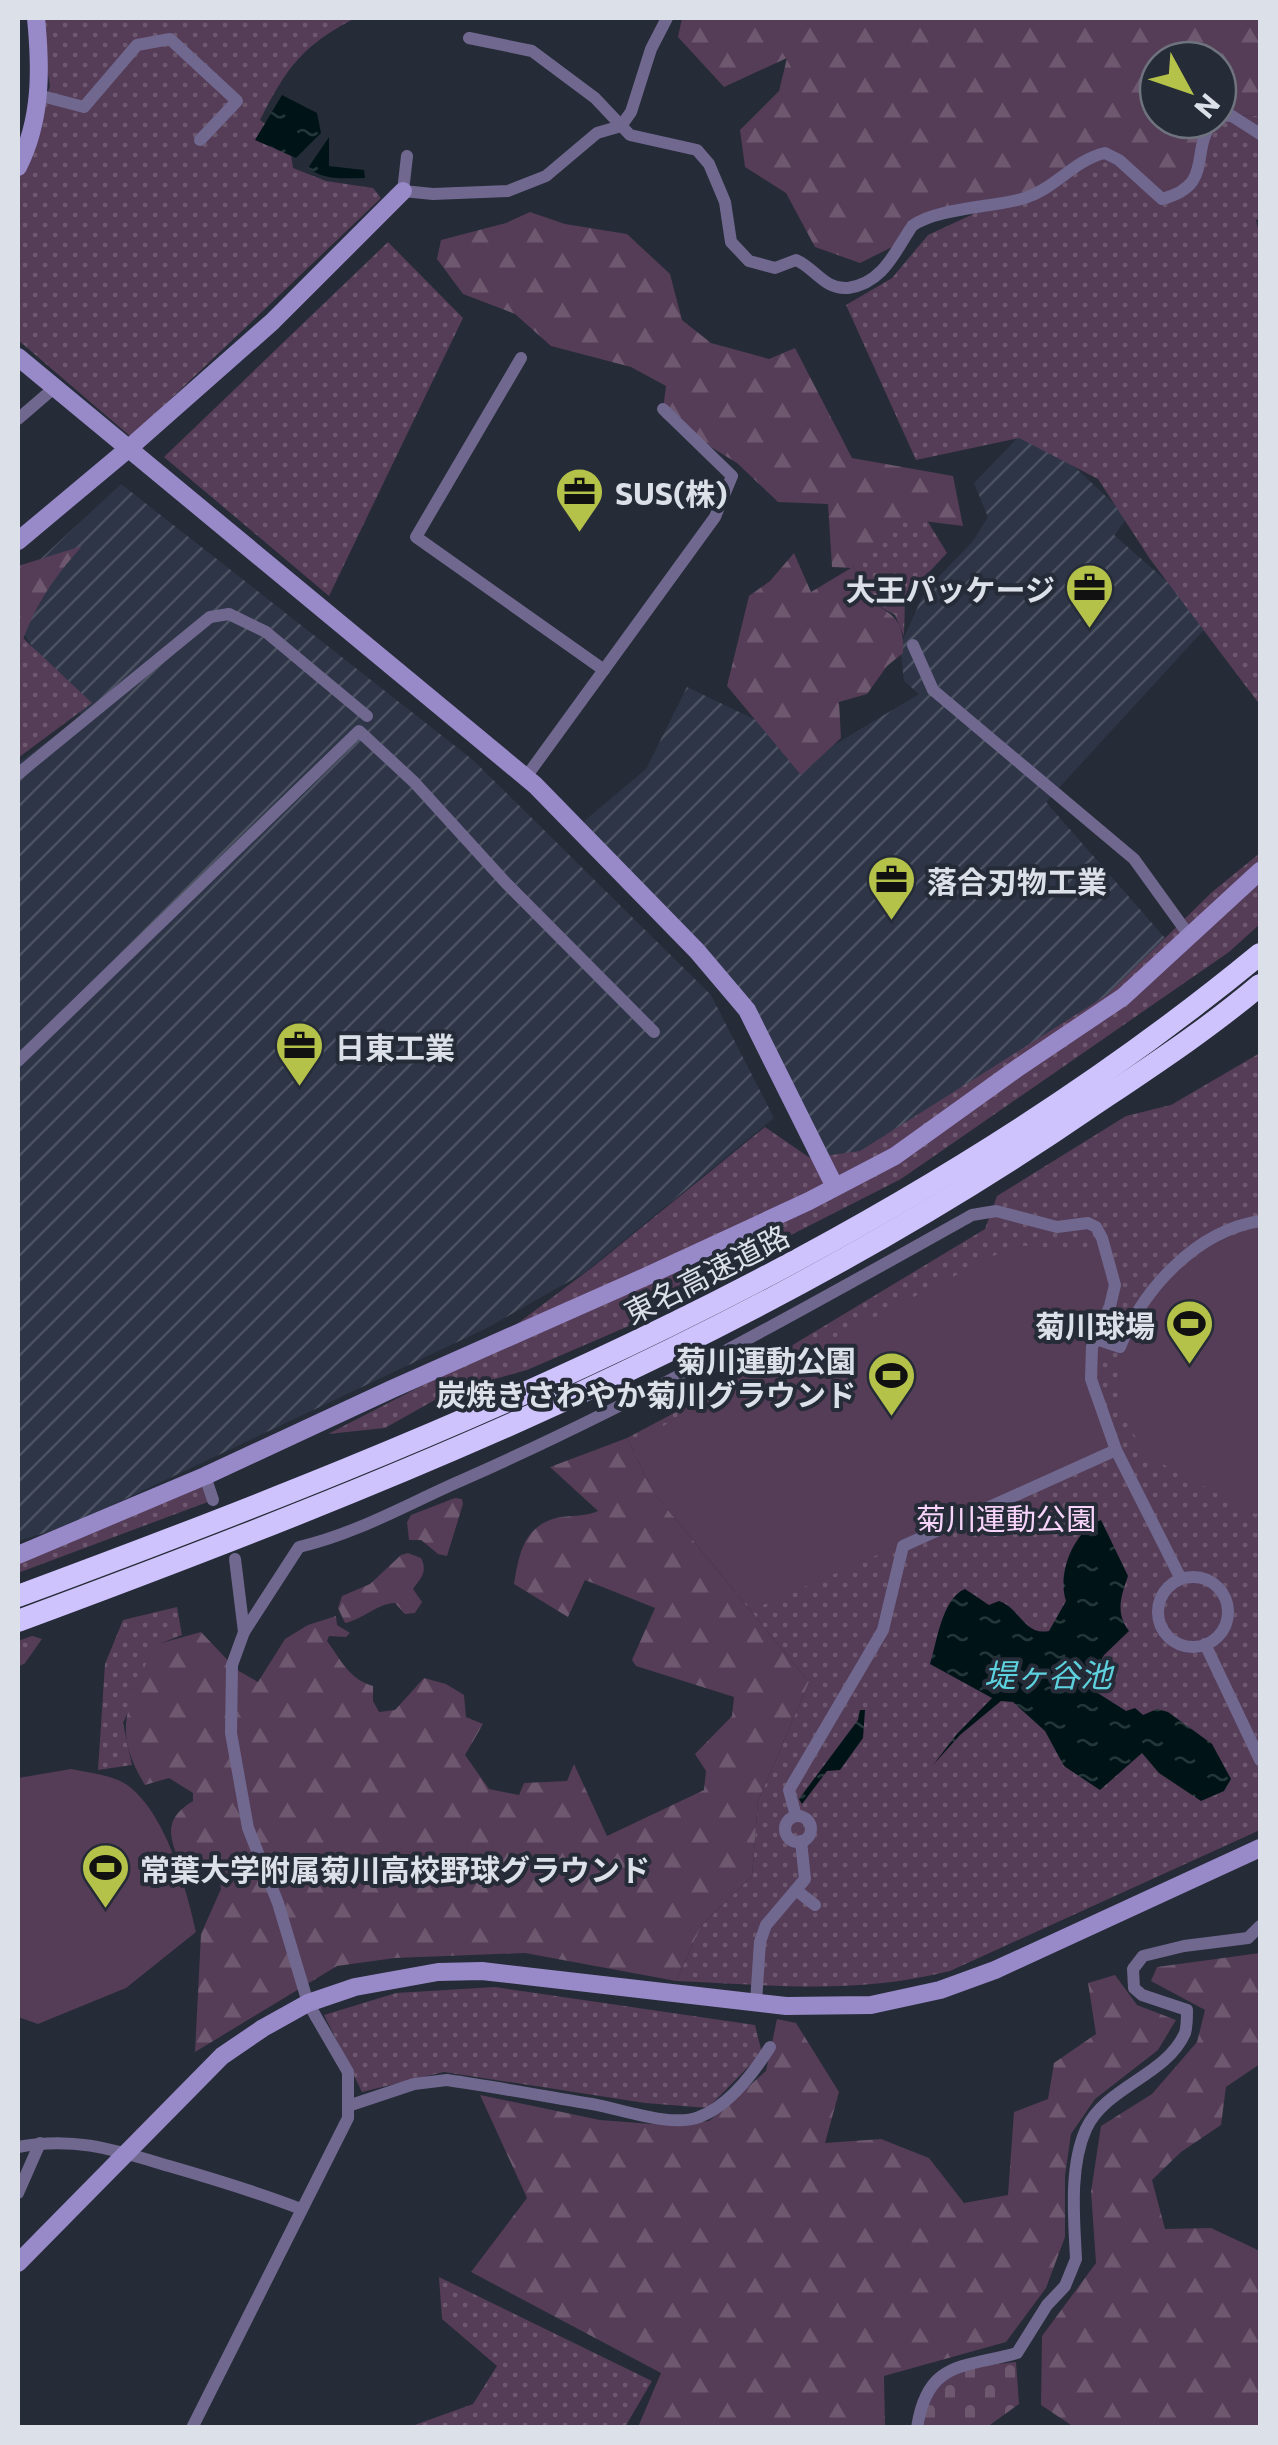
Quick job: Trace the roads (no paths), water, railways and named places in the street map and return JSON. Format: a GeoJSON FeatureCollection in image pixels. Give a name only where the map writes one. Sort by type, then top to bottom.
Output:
{"type":"FeatureCollection","features":[{"type":"Feature","properties":{"kind":"highway","name":"東名高速道路"},"geometry":{"type":"LineString","coordinates":[[18,1596],[422,1440],[588,1367],[765,1279],[900,1202],[1018,1128],[1124,1056],[1260,954]]}},
{"type":"Feature","properties":{"kind":"highway","name":"東名高速道路"},"geometry":{"type":"LineString","coordinates":[[18,1621],[207,1551],[430,1461],[598,1388],[776,1299],[1031,1149],[1260,985]]}},
{"type":"Feature","properties":{"kind":"street"},"geometry":{"type":"LineString","coordinates":[[18,166],[32,130],[41,81],[36,18]]}},
{"type":"Feature","properties":{"kind":"street"},"geometry":{"type":"LineString","coordinates":[[403,191],[508,191],[546,176],[596,133],[621,126],[667,18]]}},
{"type":"Feature","properties":{"kind":"street"},"geometry":{"type":"LineString","coordinates":[[469,38],[532,51],[595,98],[630,134],[698,150],[709,164],[726,202],[731,242],[749,261],[775,268],[796,260],[809,266],[824,283],[847,288],[879,276],[912,226],[942,215],[1027,198],[1062,178],[1085,158],[1105,153],[1119,160],[1162,200],[1181,194],[1193,183],[1204,140]]}},
{"type":"Feature","properties":{"kind":"street"},"geometry":{"type":"LineString","coordinates":[[38,95],[84,107],[137,45],[170,39],[237,101],[200,140]]}},
{"type":"Feature","properties":{"kind":"street"},"geometry":{"type":"LineString","coordinates":[[1238,120],[1260,134]]}},
{"type":"Feature","properties":{"kind":"street"},"geometry":{"type":"LineString","coordinates":[[18,541],[272,322],[403,191],[407,156]]}},
{"type":"Feature","properties":{"kind":"street"},"geometry":{"type":"LineString","coordinates":[[18,358],[526,777],[696,951],[748,1010],[836,1187]]}},
{"type":"Feature","properties":{"kind":"street"},"geometry":{"type":"LineString","coordinates":[[521,358],[416,537],[604,670]]}},
{"type":"Feature","properties":{"kind":"street"},"geometry":{"type":"LineString","coordinates":[[18,419],[54,388]]}},
{"type":"Feature","properties":{"kind":"street"},"geometry":{"type":"LineString","coordinates":[[526,777],[715,517],[732,476],[663,409]]}},
{"type":"Feature","properties":{"kind":"street"},"geometry":{"type":"LineString","coordinates":[[18,774],[210,617],[230,614],[266,632],[367,716]]}},
{"type":"Feature","properties":{"kind":"street"},"geometry":{"type":"LineString","coordinates":[[913,644],[934,690],[1134,859],[1191,938]]}},
{"type":"Feature","properties":{"kind":"street"},"geometry":{"type":"LineString","coordinates":[[18,1061],[359,731],[414,782],[506,883],[654,1032]]}},
{"type":"Feature","properties":{"kind":"street"},"geometry":{"type":"LineString","coordinates":[[18,1556],[204,1476],[896,1156],[1019,1066],[1123,998],[1260,871]]}},
{"type":"Feature","properties":{"kind":"street"},"geometry":{"type":"LineString","coordinates":[[192,2428],[348,2118],[351,2105],[348,2072],[308,2003],[278,1903],[248,1828],[231,1733],[232,1665],[244,1632],[299,1547],[380,1520],[662,1387],[972,1215],[996,1211],[1057,1227],[1096,1227],[1115,1285],[1089,1368],[1116,1450],[1181,1579]]}},
{"type":"Feature","properties":{"kind":"street"},"geometry":{"type":"LineString","coordinates":[[1096,1339],[1120,1347],[1139,1309],[1176,1264],[1221,1234],[1260,1221]]}},
{"type":"Feature","properties":{"kind":"street"},"geometry":{"type":"LineString","coordinates":[[756,2002],[762,1922],[805,1879],[801,1842],[809,1835],[810,1826],[803,1817],[796,1816],[789,1790],[883,1630],[903,1546],[1116,1450]]}},
{"type":"Feature","properties":{"kind":"street"},"geometry":{"type":"LineString","coordinates":[[204,1476],[213,1500]]}},
{"type":"Feature","properties":{"kind":"street"},"geometry":{"type":"LineString","coordinates":[[235,1558],[244,1632]]}},
{"type":"Feature","properties":{"kind":"street"},"geometry":{"type":"LineString","coordinates":[[1202,1578],[1212,1583],[1225,1600],[1228,1610],[1222,1631],[1205,1644],[1184,1646],[1174,1641],[1160,1624],[1159,1602],[1164,1592],[1181,1579],[1202,1578]]}},
{"type":"Feature","properties":{"kind":"street"},"geometry":{"type":"LineString","coordinates":[[1205,1644],[1260,1758]]}},
{"type":"Feature","properties":{"kind":"street"},"geometry":{"type":"LineString","coordinates":[[18,2264],[222,2056],[308,2003],[355,1987],[396,1978],[482,1971],[813,2008],[870,2006],[940,1990],[996,1970],[1260,1848]]}},
{"type":"Feature","properties":{"kind":"street"},"geometry":{"type":"LineString","coordinates":[[796,1890],[815,1906]]}},
{"type":"Feature","properties":{"kind":"street"},"geometry":{"type":"LineString","coordinates":[[917,2428],[920,2404],[933,2380],[951,2369],[1017,2353],[1072,2272],[1076,2259],[1077,2161],[1087,2125],[1109,2099],[1164,2059],[1185,2032],[1188,2010],[1142,1995],[1134,1988],[1133,1968],[1143,1956],[1248,1938],[1260,1926]]}},
{"type":"Feature","properties":{"kind":"street"},"geometry":{"type":"LineString","coordinates":[[351,2105],[414,2084],[447,2080],[643,2115],[696,2118],[718,2108],[757,2068],[770,2047]]}},
{"type":"Feature","properties":{"kind":"street"},"geometry":{"type":"LineString","coordinates":[[18,2148],[77,2142],[124,2152],[237,2184],[301,2209]]}},
{"type":"Feature","properties":{"kind":"street"},"geometry":{"type":"LineString","coordinates":[[18,2194],[40,2143]]}},
{"type":"Feature","properties":{"kind":"water"},"geometry":{"type":"Polygon","coordinates":[[[282,95],[317,113],[321,133],[296,158],[255,140],[282,95]]]}},
{"type":"Feature","properties":{"kind":"water"},"geometry":{"type":"Polygon","coordinates":[[[329,137],[329,166],[364,170],[365,178],[328,177],[308,168],[329,137]]]}},
{"type":"Feature","properties":{"kind":"water","name":"堤ヶ谷池"},"geometry":{"type":"Polygon","coordinates":[[[1101,1520],[1128,1576],[1121,1611],[1129,1631],[1104,1655],[1091,1678],[1093,1690],[1126,1711],[1135,1708],[1143,1715],[1157,1709],[1168,1712],[1212,1744],[1231,1779],[1224,1791],[1201,1801],[1159,1773],[1142,1753],[1100,1790],[1064,1766],[1045,1731],[1013,1702],[1001,1701],[960,1735],[933,1765],[992,1698],[930,1664],[951,1601],[965,1589],[989,1605],[999,1601],[1006,1605],[1034,1629],[1049,1631],[1066,1601],[1064,1578],[1075,1543],[1101,1520]]]}},
{"type":"Feature","properties":{"kind":"water"},"geometry":{"type":"Polygon","coordinates":[[[860,1710],[865,1710],[863,1738],[840,1770],[827,1771],[802,1804],[799,1799],[858,1720],[860,1710]]]}},
{"type":"Feature","properties":{"kind":"place","name":"SUS(株)"},"geometry":{"type":"Point","coordinates":[580,534]}},
{"type":"Feature","properties":{"kind":"place","name":"大王パッケージ"},"geometry":{"type":"Point","coordinates":[1090,630]}},
{"type":"Feature","properties":{"kind":"place","name":"落合刃物工業"},"geometry":{"type":"Point","coordinates":[892,922]}},
{"type":"Feature","properties":{"kind":"place","name":"日東工業"},"geometry":{"type":"Point","coordinates":[300,1088]}},
{"type":"Feature","properties":{"kind":"place","name":"菊川球場"},"geometry":{"type":"Point","coordinates":[1190,1366]}},
{"type":"Feature","properties":{"kind":"place","name":"菊川運動公園 炭焼きさわやか菊川グラウンド"},"geometry":{"type":"Point","coordinates":[891,1418]}},
{"type":"Feature","properties":{"kind":"place","name":"常葉大学附属菊川高校野球グラウンド"},"geometry":{"type":"Point","coordinates":[105,1910]}},
{"type":"Feature","properties":{"kind":"park label","name":"菊川運動公園"},"geometry":{"type":"Point","coordinates":[1006,1517]}}]}
